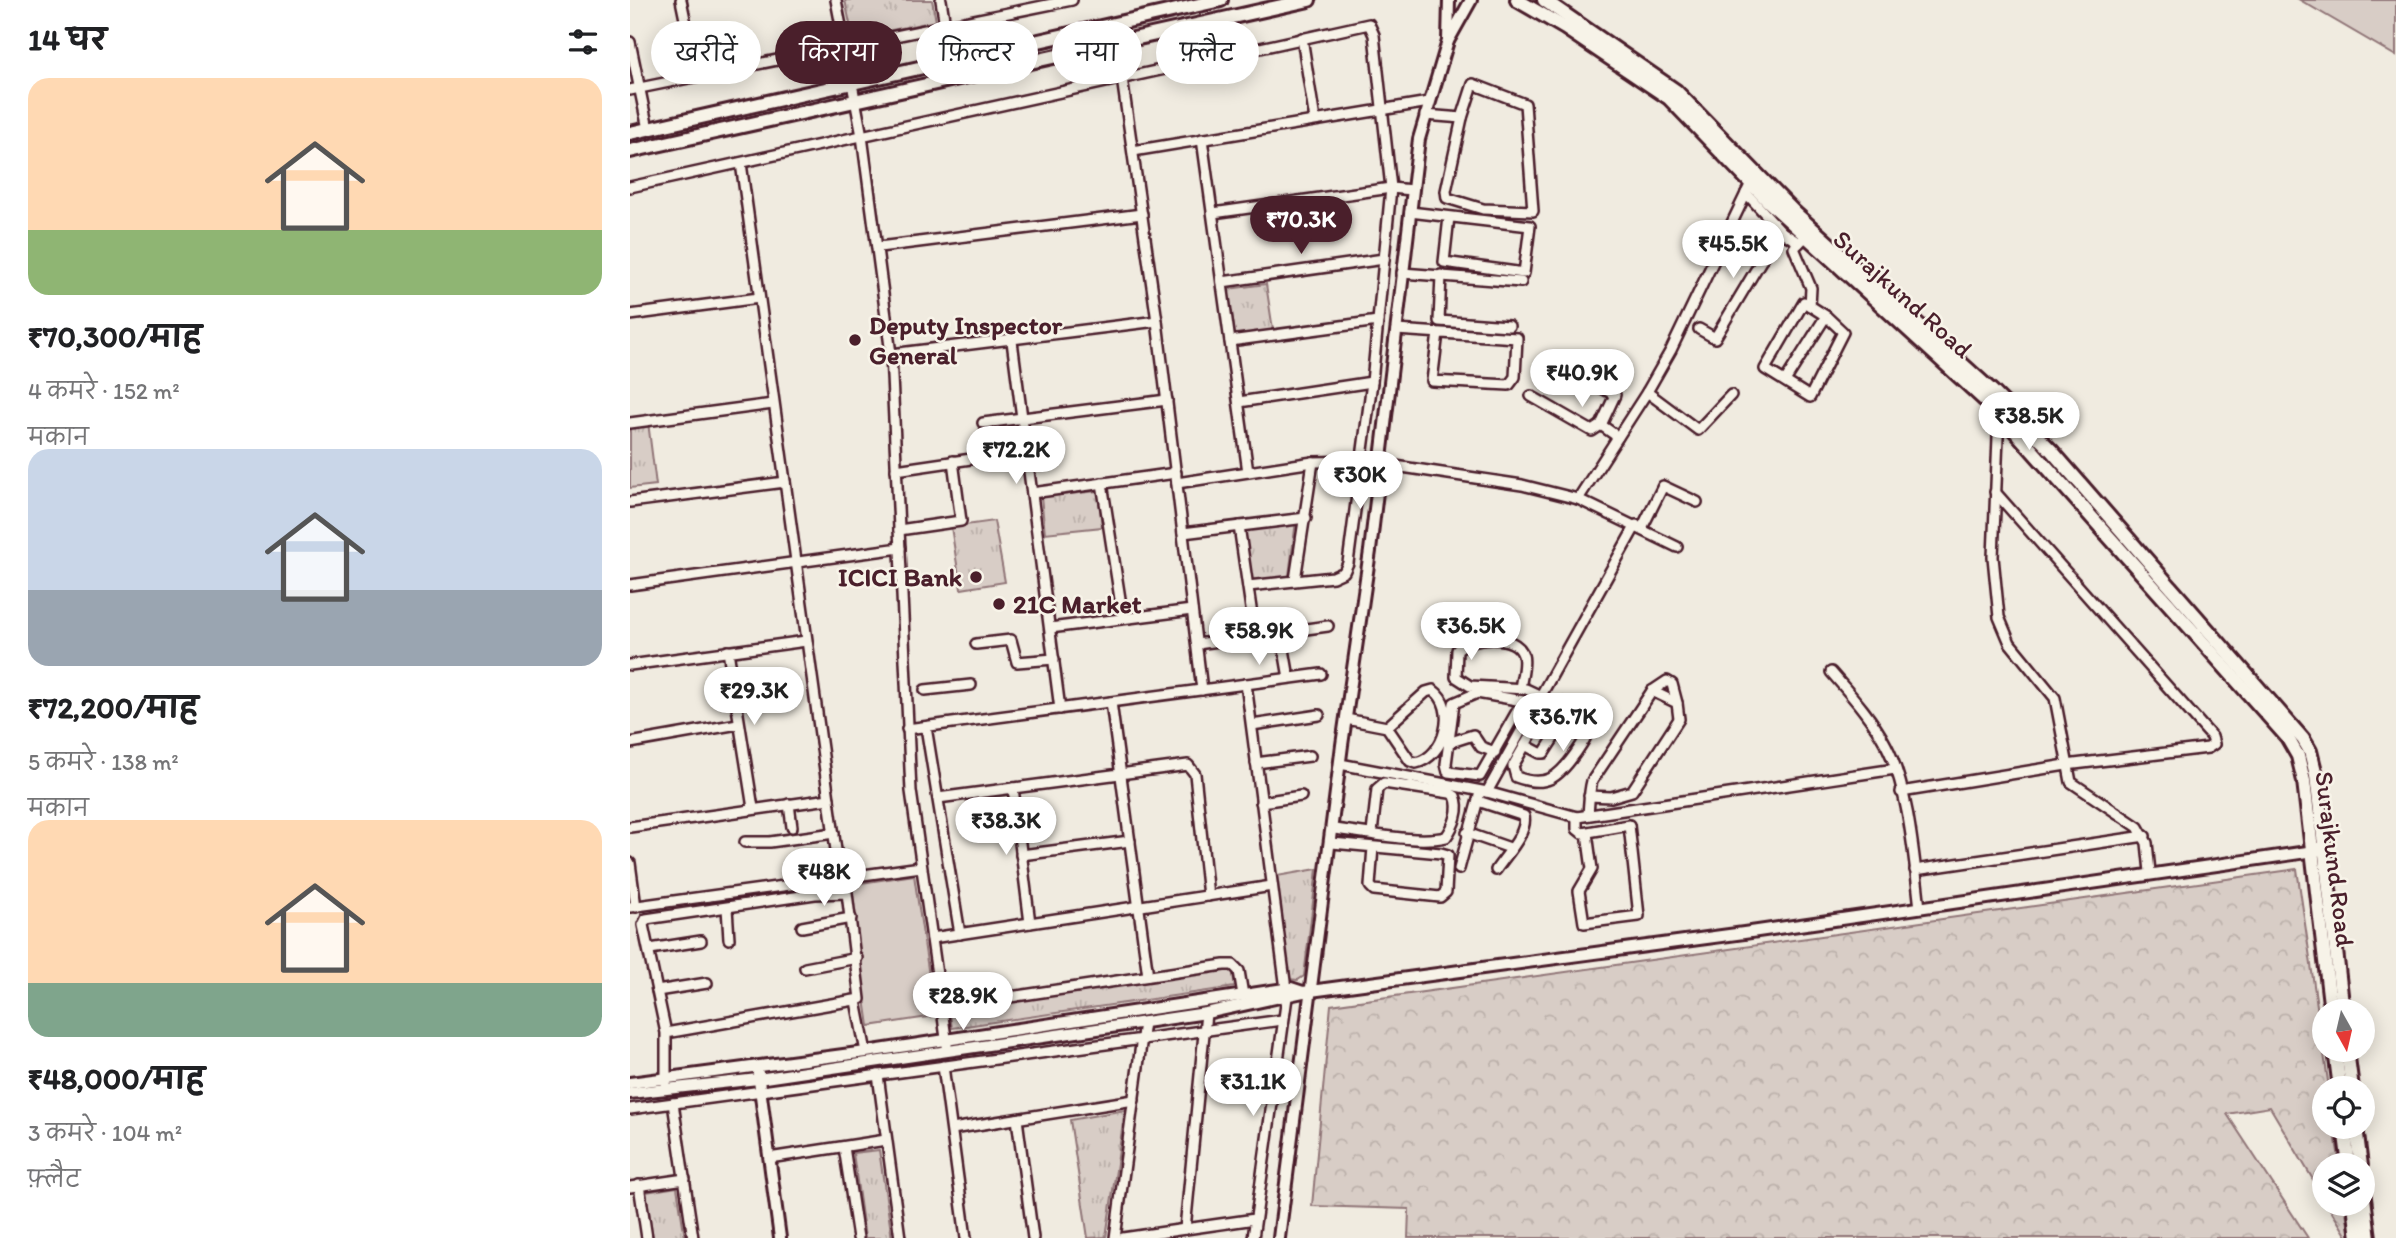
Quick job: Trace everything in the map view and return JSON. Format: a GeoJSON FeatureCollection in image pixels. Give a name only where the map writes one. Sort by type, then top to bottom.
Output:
{"type":"FeatureCollection","features":[{"type":"Feature","properties":{"kind":"main road"},"geometry":{"type":"LineString","coordinates":[[902,70],[1221,0]]}},
{"type":"Feature","properties":{"kind":"main road"},"geometry":{"type":"LineString","coordinates":[[630,151],[1270,4],[1309,0]]}},
{"type":"Feature","properties":{"kind":"main road","name":"Surajkund Road"},"geometry":{"type":"LineString","coordinates":[[1517,0],[1662,92],[1749,188],[1802,239],[1999,413],[2085,506],[2293,746],[2301,766],[2319,850],[2341,999]]}},
{"type":"Feature","properties":{"kind":"main road","name":"Surajkund Road"},"geometry":{"type":"LineString","coordinates":[[1544,0],[1676,91],[1795,213],[1903,308],[2051,450],[2303,738],[2314,762],[2330,999]]}},
{"type":"Feature","properties":{"kind":"main road"},"geometry":{"type":"LineString","coordinates":[[630,133],[839,84]]}},
{"type":"Feature","properties":{"kind":"main road"},"geometry":{"type":"LineString","coordinates":[[2355,1216],[2358,1238]]}},
{"type":"Feature","properties":{"kind":"main road"},"geometry":{"type":"LineString","coordinates":[[2366,1216],[2369,1238]]}},
{"type":"Feature","properties":{"kind":"street"},"geometry":{"type":"LineString","coordinates":[[681,0],[684,21]]}},
{"type":"Feature","properties":{"kind":"street"},"geometry":{"type":"LineString","coordinates":[[836,0],[840,21]]}},
{"type":"Feature","properties":{"kind":"street"},"geometry":{"type":"LineString","coordinates":[[941,0],[944,21]]}},
{"type":"Feature","properties":{"kind":"street"},"geometry":{"type":"LineString","coordinates":[[963,21],[1047,2],[1072,0]]}},
{"type":"Feature","properties":{"kind":"street"},"geometry":{"type":"LineString","coordinates":[[1448,41],[1449,0]]}},
{"type":"Feature","properties":{"kind":"street"},"geometry":{"type":"LineString","coordinates":[[1279,1238],[1308,991],[1332,843],[1340,764],[1381,464],[1412,190],[1429,102],[1448,41],[1471,0]]}},
{"type":"Feature","properties":{"kind":"street"},"geometry":{"type":"LineString","coordinates":[[1142,74],[1369,24],[1374,35],[1391,188],[1372,382],[1344,572],[1333,577],[1248,586]]}},
{"type":"Feature","properties":{"kind":"street"},"geometry":{"type":"LineString","coordinates":[[1302,38],[1315,120]]}},
{"type":"Feature","properties":{"kind":"street"},"geometry":{"type":"LineString","coordinates":[[630,42],[635,89],[648,129]]}},
{"type":"Feature","properties":{"kind":"street"},"geometry":{"type":"LineString","coordinates":[[635,89],[775,60]]}},
{"type":"Feature","properties":{"kind":"street"},"geometry":{"type":"LineString","coordinates":[[853,84],[879,247],[891,354],[906,729],[911,791],[947,1045]]}},
{"type":"Feature","properties":{"kind":"street"},"geometry":{"type":"LineString","coordinates":[[630,187],[1095,84]]}},
{"type":"Feature","properties":{"kind":"street"},"geometry":{"type":"LineString","coordinates":[[1123,84],[1157,321],[1202,690]]}},
{"type":"Feature","properties":{"kind":"street"},"geometry":{"type":"LineString","coordinates":[[1473,84],[1525,104],[1533,211],[1483,209],[1447,198],[1446,191],[1462,118],[1473,84]]}},
{"type":"Feature","properties":{"kind":"street"},"geometry":{"type":"LineString","coordinates":[[1133,150],[1429,102]]}},
{"type":"Feature","properties":{"kind":"street"},"geometry":{"type":"LineString","coordinates":[[1425,115],[1462,118]]}},
{"type":"Feature","properties":{"kind":"street"},"geometry":{"type":"LineString","coordinates":[[1202,139],[1248,472]]}},
{"type":"Feature","properties":{"kind":"street"},"geometry":{"type":"LineString","coordinates":[[741,163],[840,879]]}},
{"type":"Feature","properties":{"kind":"street"},"geometry":{"type":"LineString","coordinates":[[1213,213],[1391,188],[1412,190]]}},
{"type":"Feature","properties":{"kind":"street"},"geometry":{"type":"LineString","coordinates":[[1578,499],[1647,392],[1749,188],[1782,232],[1802,239],[1794,248],[1811,288],[1810,306]]}},
{"type":"Feature","properties":{"kind":"street"},"geometry":{"type":"LineString","coordinates":[[1410,212],[1530,226],[1524,273],[1444,262],[1449,217]]}},
{"type":"Feature","properties":{"kind":"street"},"geometry":{"type":"LineString","coordinates":[[879,247],[1142,214]]}},
{"type":"Feature","properties":{"kind":"street"},"geometry":{"type":"LineString","coordinates":[[1699,329],[1715,338],[1767,251],[1782,232]]}},
{"type":"Feature","properties":{"kind":"street"},"geometry":{"type":"LineString","coordinates":[[1222,282],[1384,259]]}},
{"type":"Feature","properties":{"kind":"street"},"geometry":{"type":"LineString","coordinates":[[1402,273],[1521,282]]}},
{"type":"Feature","properties":{"kind":"street"},"geometry":{"type":"LineString","coordinates":[[1441,275],[1439,321],[1509,326]]}},
{"type":"Feature","properties":{"kind":"street"},"geometry":{"type":"LineString","coordinates":[[630,315],[760,298]]}},
{"type":"Feature","properties":{"kind":"street"},"geometry":{"type":"LineString","coordinates":[[1804,302],[1810,306],[1843,332],[1810,397],[1765,369],[1804,302]]}},
{"type":"Feature","properties":{"kind":"street"},"geometry":{"type":"LineString","coordinates":[[1785,381],[1826,316]]}},
{"type":"Feature","properties":{"kind":"street"},"geometry":{"type":"LineString","coordinates":[[891,354],[1157,321]]}},
{"type":"Feature","properties":{"kind":"street"},"geometry":{"type":"LineString","coordinates":[[1230,341],[1378,321]]}},
{"type":"Feature","properties":{"kind":"street"},"geometry":{"type":"LineString","coordinates":[[1396,331],[1438,332],[1478,340],[1517,338],[1515,377],[1509,385],[1433,381],[1438,332]]}},
{"type":"Feature","properties":{"kind":"street"},"geometry":{"type":"LineString","coordinates":[[1012,341],[1060,709]]}},
{"type":"Feature","properties":{"kind":"street"},"geometry":{"type":"LineString","coordinates":[[1531,396],[1591,431],[1601,425],[1615,395],[1554,362]]}},
{"type":"Feature","properties":{"kind":"street"},"geometry":{"type":"LineString","coordinates":[[1239,402],[1372,382]]}},
{"type":"Feature","properties":{"kind":"street"},"geometry":{"type":"LineString","coordinates":[[1647,392],[1698,430],[1731,395]]}},
{"type":"Feature","properties":{"kind":"street"},"geometry":{"type":"LineString","coordinates":[[983,423],[1167,400]]}},
{"type":"Feature","properties":{"kind":"street"},"geometry":{"type":"LineString","coordinates":[[630,423],[774,404]]}},
{"type":"Feature","properties":{"kind":"street"},"geometry":{"type":"LineString","coordinates":[[1999,413],[1993,557],[1998,617],[2010,643],[2055,698],[2068,776],[2078,788],[2134,823],[2145,836],[2150,872]]}},
{"type":"Feature","properties":{"kind":"street"},"geometry":{"type":"LineString","coordinates":[[1601,425],[1618,437]]}},
{"type":"Feature","properties":{"kind":"street"},"geometry":{"type":"LineString","coordinates":[[896,470],[1026,451]]}},
{"type":"Feature","properties":{"kind":"street"},"geometry":{"type":"LineString","coordinates":[[899,530],[961,521],[953,461]]}},
{"type":"Feature","properties":{"kind":"street"},"geometry":{"type":"LineString","coordinates":[[1032,493],[1102,483],[1248,472],[1313,462],[1362,461],[1522,485],[1578,499],[1639,526],[1677,547]]}},
{"type":"Feature","properties":{"kind":"street"},"geometry":{"type":"LineString","coordinates":[[1295,579],[1313,462]]}},
{"type":"Feature","properties":{"kind":"street"},"geometry":{"type":"LineString","coordinates":[[630,502],[785,482]]}},
{"type":"Feature","properties":{"kind":"street"},"geometry":{"type":"LineString","coordinates":[[1102,483],[1123,618]]}},
{"type":"Feature","properties":{"kind":"street"},"geometry":{"type":"LineString","coordinates":[[1459,869],[1467,833],[1482,795],[1525,738],[1536,726],[1549,704],[1560,702],[1590,724],[1587,736],[1562,773],[1545,783],[1516,777],[1513,766],[1525,738],[1539,700],[1663,486],[1697,502]]}},
{"type":"Feature","properties":{"kind":"street"},"geometry":{"type":"LineString","coordinates":[[1901,792],[2066,765],[2208,748],[2214,740],[1995,492]]}},
{"type":"Feature","properties":{"kind":"street"},"geometry":{"type":"LineString","coordinates":[[1183,533],[1306,518]]}},
{"type":"Feature","properties":{"kind":"street"},"geometry":{"type":"LineString","coordinates":[[1239,526],[1255,636]]}},
{"type":"Feature","properties":{"kind":"street"},"geometry":{"type":"LineString","coordinates":[[630,585],[900,548]]}},
{"type":"Feature","properties":{"kind":"street"},"geometry":{"type":"LineString","coordinates":[[1050,628],[1192,610]]}},
{"type":"Feature","properties":{"kind":"street"},"geometry":{"type":"LineString","coordinates":[[1196,644],[1328,626]]}},
{"type":"Feature","properties":{"kind":"street"},"geometry":{"type":"LineString","coordinates":[[1281,632],[1289,678]]}},
{"type":"Feature","properties":{"kind":"street"},"geometry":{"type":"LineString","coordinates":[[976,643],[1011,640],[1017,662],[1054,659]]}},
{"type":"Feature","properties":{"kind":"street"},"geometry":{"type":"LineString","coordinates":[[1520,689],[1524,657],[1505,640],[1473,640],[1457,650],[1456,677],[1462,684],[1520,689],[1539,700]]}},
{"type":"Feature","properties":{"kind":"street"},"geometry":{"type":"LineString","coordinates":[[630,664],[806,641]]}},
{"type":"Feature","properties":{"kind":"street"},"geometry":{"type":"LineString","coordinates":[[728,651],[753,808]]}},
{"type":"Feature","properties":{"kind":"street"},"geometry":{"type":"LineString","coordinates":[[1831,672],[1872,721],[1888,748],[1901,792],[1920,908]]}},
{"type":"Feature","properties":{"kind":"street"},"geometry":{"type":"LineString","coordinates":[[906,729],[1321,674]]}},
{"type":"Feature","properties":{"kind":"street"},"geometry":{"type":"LineString","coordinates":[[1588,815],[1590,796],[1594,777],[1652,691],[1667,681],[1671,684],[1679,719],[1632,791],[1611,797],[1590,796]]}},
{"type":"Feature","properties":{"kind":"street"},"geometry":{"type":"LineString","coordinates":[[1246,684],[1286,993],[1252,1238]]}},
{"type":"Feature","properties":{"kind":"street"},"geometry":{"type":"LineString","coordinates":[[925,690],[971,685]]}},
{"type":"Feature","properties":{"kind":"street"},"geometry":{"type":"LineString","coordinates":[[1346,719],[1387,727],[1410,761],[1423,761],[1441,743],[1446,710],[1433,690],[1426,692],[1387,727]]}},
{"type":"Feature","properties":{"kind":"street"},"geometry":{"type":"LineString","coordinates":[[1652,691],[1677,704]]}},
{"type":"Feature","properties":{"kind":"street"},"geometry":{"type":"LineString","coordinates":[[1523,701],[1480,776],[1448,772],[1446,764],[1450,716],[1454,703],[1460,698],[1477,693],[1523,701],[1539,700]]}},
{"type":"Feature","properties":{"kind":"street"},"geometry":{"type":"LineString","coordinates":[[1111,702],[1148,976]]}},
{"type":"Feature","properties":{"kind":"street"},"geometry":{"type":"LineString","coordinates":[[1252,725],[1319,715]]}},
{"type":"Feature","properties":{"kind":"street"},"geometry":{"type":"LineString","coordinates":[[630,743],[738,724]]}},
{"type":"Feature","properties":{"kind":"street"},"geometry":{"type":"LineString","coordinates":[[1525,738],[1540,753],[1550,746],[1553,739],[1550,733],[1536,726]]}},
{"type":"Feature","properties":{"kind":"street"},"geometry":{"type":"LineString","coordinates":[[926,727],[960,934]]}},
{"type":"Feature","properties":{"kind":"street"},"geometry":{"type":"LineString","coordinates":[[1448,743],[1473,735],[1481,747],[1495,752]]}},
{"type":"Feature","properties":{"kind":"street"},"geometry":{"type":"LineString","coordinates":[[1256,763],[1310,756]]}},
{"type":"Feature","properties":{"kind":"street"},"geometry":{"type":"LineString","coordinates":[[1340,764],[1577,817],[1895,769]]}},
{"type":"Feature","properties":{"kind":"street"},"geometry":{"type":"LineString","coordinates":[[938,798],[1186,765],[1194,770],[1208,896]]}},
{"type":"Feature","properties":{"kind":"street"},"geometry":{"type":"LineString","coordinates":[[1333,828],[1372,833],[1435,840],[1446,837],[1452,830],[1459,804],[1450,793],[1384,783],[1377,789],[1372,833]]}},
{"type":"Feature","properties":{"kind":"street"},"geometry":{"type":"LineString","coordinates":[[1013,788],[1030,923]]}},
{"type":"Feature","properties":{"kind":"street"},"geometry":{"type":"LineString","coordinates":[[1482,795],[1524,816],[1525,823],[1496,870]]}},
{"type":"Feature","properties":{"kind":"street"},"geometry":{"type":"LineString","coordinates":[[1261,802],[1301,796]]}},
{"type":"Feature","properties":{"kind":"street"},"geometry":{"type":"LineString","coordinates":[[630,827],[829,799]]}},
{"type":"Feature","properties":{"kind":"street"},"geometry":{"type":"LineString","coordinates":[[789,804],[792,827]]}},
{"type":"Feature","properties":{"kind":"street"},"geometry":{"type":"LineString","coordinates":[[1577,817],[1577,829],[1587,833],[1629,825],[1639,916],[1584,923],[1579,891],[1592,869],[1587,833]]}},
{"type":"Feature","properties":{"kind":"street"},"geometry":{"type":"LineString","coordinates":[[745,842],[770,842],[834,833]]}},
{"type":"Feature","properties":{"kind":"street"},"geometry":{"type":"LineString","coordinates":[[1467,833],[1510,848]]}},
{"type":"Feature","properties":{"kind":"street"},"geometry":{"type":"LineString","coordinates":[[1915,870],[2145,836]]}},
{"type":"Feature","properties":{"kind":"street"},"geometry":{"type":"LineString","coordinates":[[1021,855],[1130,841]]}},
{"type":"Feature","properties":{"kind":"street"},"geometry":{"type":"LineString","coordinates":[[1332,843],[1373,847],[1447,855],[1449,868],[1446,892],[1440,897],[1374,890],[1370,886],[1373,847]]}},
{"type":"Feature","properties":{"kind":"street"},"geometry":{"type":"LineString","coordinates":[[630,1083],[666,1084],[758,1079],[1243,995],[1308,991],[1920,908],[2150,872],[2319,850]]}},
{"type":"Feature","properties":{"kind":"street"},"geometry":{"type":"LineString","coordinates":[[630,863],[633,907],[921,867]]}},
{"type":"Feature","properties":{"kind":"street"},"geometry":{"type":"LineString","coordinates":[[932,938],[1272,886]]}},
{"type":"Feature","properties":{"kind":"street"},"geometry":{"type":"LineString","coordinates":[[666,1033],[856,1001],[862,996],[848,895],[844,891],[646,919],[643,925],[666,1033],[666,1084]]}},
{"type":"Feature","properties":{"kind":"street"},"geometry":{"type":"LineString","coordinates":[[727,908],[729,939]]}},
{"type":"Feature","properties":{"kind":"street"},"geometry":{"type":"LineString","coordinates":[[802,927],[851,918]]}},
{"type":"Feature","properties":{"kind":"street"},"geometry":{"type":"LineString","coordinates":[[650,949],[701,941]]}},
{"type":"Feature","properties":{"kind":"street"},"geometry":{"type":"LineString","coordinates":[[805,968],[857,958]]}},
{"type":"Feature","properties":{"kind":"street"},"geometry":{"type":"LineString","coordinates":[[943,1007],[1233,965],[1238,971],[1243,995]]}},
{"type":"Feature","properties":{"kind":"street"},"geometry":{"type":"LineString","coordinates":[[657,991],[707,983]]}},
{"type":"Feature","properties":{"kind":"street"},"geometry":{"type":"LineString","coordinates":[[630,1093],[758,1067],[866,1052],[997,1043],[1206,1013],[1286,993]]}},
{"type":"Feature","properties":{"kind":"street"},"geometry":{"type":"LineString","coordinates":[[856,1001],[866,1052]]}},
{"type":"Feature","properties":{"kind":"street"},"geometry":{"type":"LineString","coordinates":[[1185,1229],[1206,1013]]}},
{"type":"Feature","properties":{"kind":"street"},"geometry":{"type":"LineString","coordinates":[[630,1109],[1282,1020]]}},
{"type":"Feature","properties":{"kind":"street"},"geometry":{"type":"LineString","coordinates":[[1115,1238],[1144,1022]]}},
{"type":"Feature","properties":{"kind":"street"},"geometry":{"type":"LineString","coordinates":[[1067,1033],[1068,1048]]}},
{"type":"Feature","properties":{"kind":"street"},"geometry":{"type":"LineString","coordinates":[[997,1043],[1000,1058]]}},
{"type":"Feature","properties":{"kind":"street"},"geometry":{"type":"LineString","coordinates":[[943,1066],[966,1238]]}},
{"type":"Feature","properties":{"kind":"street"},"geometry":{"type":"LineString","coordinates":[[758,1067],[780,1238]]}},
{"type":"Feature","properties":{"kind":"street"},"geometry":{"type":"LineString","coordinates":[[878,1075],[900,1238]]}},
{"type":"Feature","properties":{"kind":"street"},"geometry":{"type":"LineString","coordinates":[[951,1129],[1134,1100]]}},
{"type":"Feature","properties":{"kind":"street"},"geometry":{"type":"LineString","coordinates":[[673,1103],[694,1238]]}},
{"type":"Feature","properties":{"kind":"street"},"geometry":{"type":"LineString","coordinates":[[1017,1119],[1033,1238]]}},
{"type":"Feature","properties":{"kind":"street"},"geometry":{"type":"LineString","coordinates":[[769,1158],[886,1140]]}},
{"type":"Feature","properties":{"kind":"street"},"geometry":{"type":"LineString","coordinates":[[844,1147],[858,1238]]}},
{"type":"Feature","properties":{"kind":"street"},"geometry":{"type":"LineString","coordinates":[[647,1238],[634,1186],[685,1179]]}},
{"type":"Feature","properties":{"kind":"street"},"geometry":{"type":"LineString","coordinates":[[1123,1238],[1255,1219]]}},
{"type":"Feature","properties":{"kind":"green space"},"geometry":{"type":"Polygon","coordinates":[[[845,0],[932,0],[936,21],[916,21],[916,25],[902,28],[902,21],[849,21],[845,0]]]}},
{"type":"Feature","properties":{"kind":"green space"},"geometry":{"type":"Polygon","coordinates":[[[2300,0],[2396,0],[2396,56],[2300,0]]]}},
{"type":"Feature","properties":{"kind":"green space"},"geometry":{"type":"Polygon","coordinates":[[[1266,284],[1273,330],[1235,335],[1228,289],[1266,284]]]}},
{"type":"Feature","properties":{"kind":"green space"},"geometry":{"type":"Polygon","coordinates":[[[648,422],[656,485],[630,488],[630,424],[648,422]]]}},
{"type":"Feature","properties":{"kind":"green space"},"geometry":{"type":"Polygon","coordinates":[[[1098,491],[1102,527],[1045,533],[1041,497],[1098,491]]]}},
{"type":"Feature","properties":{"kind":"green space"},"geometry":{"type":"Polygon","coordinates":[[[994,521],[1005,582],[961,589],[951,527],[994,521]]]}},
{"type":"Feature","properties":{"kind":"green space"},"geometry":{"type":"Polygon","coordinates":[[[1296,521],[1289,576],[1252,580],[1245,530],[1296,521]]]}},
{"type":"Feature","properties":{"kind":"green space"},"geometry":{"type":"Polygon","coordinates":[[[1317,869],[1304,976],[1298,980],[1288,979],[1277,876],[1317,869]]]}},
{"type":"Feature","properties":{"kind":"green space"},"geometry":{"type":"Polygon","coordinates":[[[2297,869],[2316,999],[2312,999],[2312,1062],[2325,1062],[2327,1076],[2312,1076],[2312,1139],[2336,1139],[2338,1153],[2312,1153],[2312,1178],[2270,1107],[2227,1114],[2308,1238],[1408,1238],[1409,1209],[1312,1206],[1331,1005],[2297,869]]]}},
{"type":"Feature","properties":{"kind":"green space"},"geometry":{"type":"Polygon","coordinates":[[[914,875],[935,1016],[869,1026],[848,885],[914,875]]]}},
{"type":"Feature","properties":{"kind":"green space"},"geometry":{"type":"Polygon","coordinates":[[[1232,967],[1235,987],[952,1028],[949,1008],[1232,967]]]}},
{"type":"Feature","properties":{"kind":"green space"},"geometry":{"type":"Polygon","coordinates":[[[1125,1110],[1106,1237],[1088,1238],[1070,1120],[1125,1110]]]}},
{"type":"Feature","properties":{"kind":"green space"},"geometry":{"type":"Polygon","coordinates":[[[879,1150],[892,1238],[865,1238],[853,1153],[879,1150]]]}},
{"type":"Feature","properties":{"kind":"green space"},"geometry":{"type":"Polygon","coordinates":[[[677,1187],[685,1238],[653,1238],[646,1192],[677,1187]]]}},
{"type":"Feature","properties":{"kind":"green space"},"geometry":{"type":"Polygon","coordinates":[[[2334,1216],[2347,1216],[2348,1238],[2334,1216]]]}},
{"type":"Feature","properties":{"kind":"place","name":"Deputy Inspector General"},"geometry":{"type":"Point","coordinates":[855,340]}},
{"type":"Feature","properties":{"kind":"place","name":"ICICI Bank"},"geometry":{"type":"Point","coordinates":[976,577]}},
{"type":"Feature","properties":{"kind":"place","name":"21C Market"},"geometry":{"type":"Point","coordinates":[999,604]}}]}
